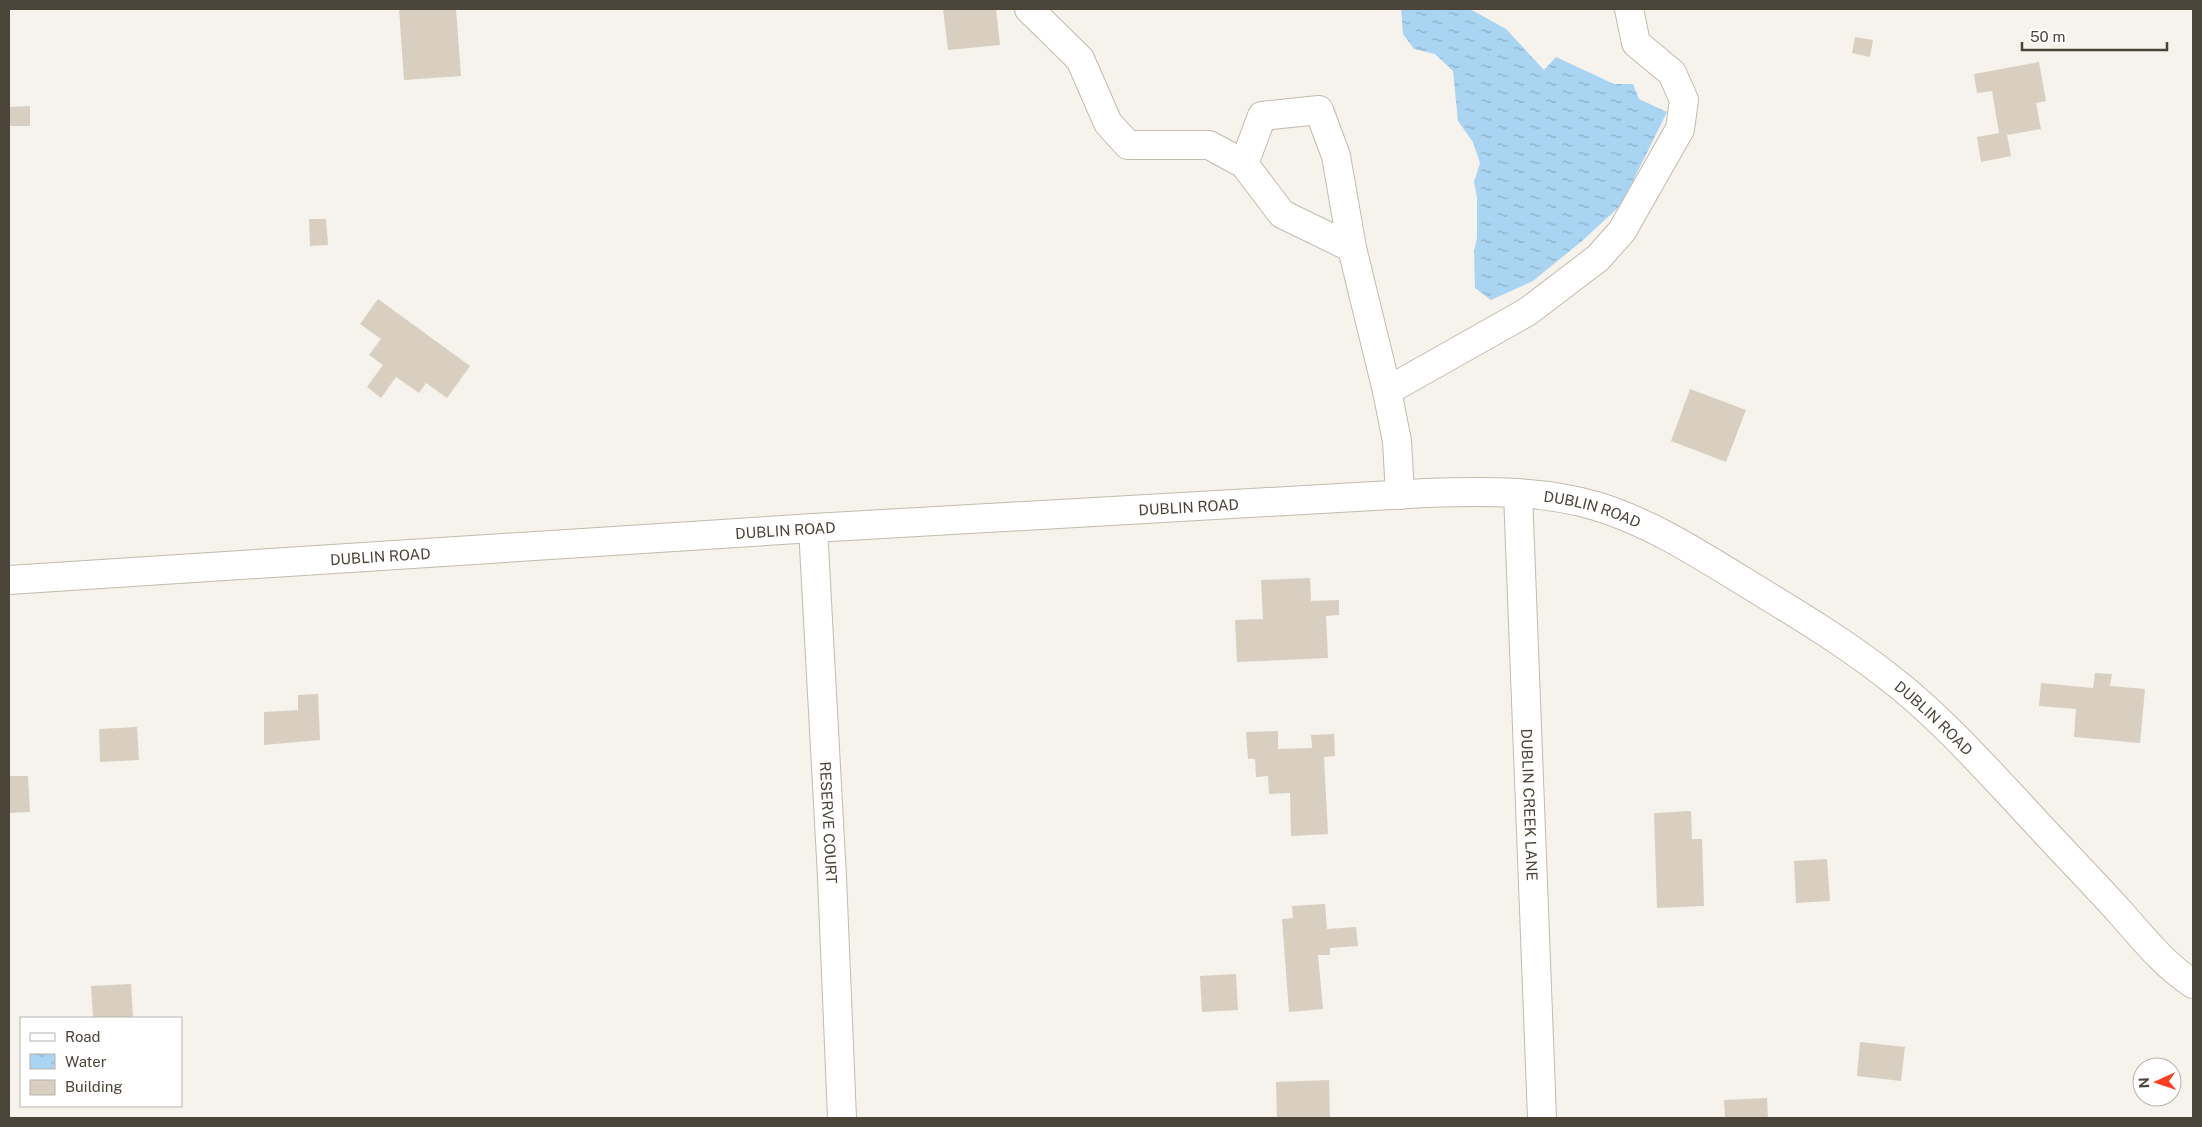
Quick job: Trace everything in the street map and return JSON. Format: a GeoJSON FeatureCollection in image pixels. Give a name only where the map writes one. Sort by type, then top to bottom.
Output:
{"type":"FeatureCollection","features":[{"type":"Feature","properties":{"kind":"street"},"geometry":{"type":"LineString","coordinates":[[1029,9],[1080,59],[1108,123],[1128,145],[1209,145],[1244,164],[1282,214],[1352,248]]}},
{"type":"Feature","properties":{"kind":"street"},"geometry":{"type":"LineString","coordinates":[[1387,391],[1527,312],[1598,258],[1622,231],[1680,128],[1684,100],[1672,73],[1636,43],[1629,9]]}},
{"type":"Feature","properties":{"kind":"street"},"geometry":{"type":"LineString","coordinates":[[1244,164],[1262,116],[1319,110],[1336,156],[1352,248],[1387,391],[1397,441],[1400,495]]}},
{"type":"Feature","properties":{"kind":"street","name":"DUBLIN ROAD"},"geometry":{"type":"LineString","coordinates":[[9,580],[813,528],[1400,495],[1482,492],[1544,495],[1595,506],[1644,525],[1694,551],[1855,651],[1924,706],[2158,954],[2193,984]]}},
{"type":"Feature","properties":{"kind":"street","name":"DUBLIN CREEK LANE"},"geometry":{"type":"LineString","coordinates":[[1518,493],[1542,1118]]}},
{"type":"Feature","properties":{"kind":"street","name":"RESERVE COURT"},"geometry":{"type":"LineString","coordinates":[[813,528],[834,916],[842,1118]]}},
{"type":"Feature","properties":{"kind":"water"},"geometry":{"type":"Polygon","coordinates":[[[1401,9],[1470,9],[1506,29],[1544,70],[1556,57],[1614,84],[1633,84],[1639,99],[1667,112],[1621,205],[1582,241],[1533,281],[1491,300],[1475,288],[1474,251],[1477,238],[1477,197],[1474,182],[1480,163],[1473,142],[1458,121],[1453,71],[1435,54],[1414,49],[1403,34],[1401,9]]]}},
{"type":"Feature","properties":{"kind":"building"},"geometry":{"type":"Polygon","coordinates":[[[399,9],[456,9],[461,76],[404,80],[399,9]]]}},
{"type":"Feature","properties":{"kind":"building"},"geometry":{"type":"Polygon","coordinates":[[[943,9],[996,9],[1000,45],[948,50],[943,9]]]}},
{"type":"Feature","properties":{"kind":"building"},"geometry":{"type":"Polygon","coordinates":[[[1855,37],[1873,40],[1870,57],[1852,53],[1855,37]]]}},
{"type":"Feature","properties":{"kind":"building"},"geometry":{"type":"Polygon","coordinates":[[[2039,62],[2046,101],[2036,103],[2041,129],[2007,135],[2011,156],[1981,162],[1977,137],[1999,133],[1992,91],[1977,93],[1974,74],[2039,62]]]}},
{"type":"Feature","properties":{"kind":"building"},"geometry":{"type":"Polygon","coordinates":[[[30,106],[30,126],[9,126],[9,107],[30,106]]]}},
{"type":"Feature","properties":{"kind":"building"},"geometry":{"type":"Polygon","coordinates":[[[309,219],[326,219],[328,245],[310,246],[309,219]]]}},
{"type":"Feature","properties":{"kind":"building"},"geometry":{"type":"Polygon","coordinates":[[[378,299],[470,366],[447,398],[426,383],[419,393],[396,377],[381,398],[367,387],[383,365],[369,355],[381,339],[360,324],[378,299]]]}},
{"type":"Feature","properties":{"kind":"building"},"geometry":{"type":"Polygon","coordinates":[[[1690,389],[1746,410],[1726,462],[1671,441],[1690,389]]]}},
{"type":"Feature","properties":{"kind":"building"},"geometry":{"type":"Polygon","coordinates":[[[1310,578],[1311,601],[1339,600],[1339,615],[1326,616],[1328,658],[1237,662],[1235,620],[1263,619],[1261,580],[1310,578]]]}},
{"type":"Feature","properties":{"kind":"building"},"geometry":{"type":"Polygon","coordinates":[[[2095,673],[2112,674],[2110,686],[2145,689],[2140,743],[2074,737],[2076,709],[2039,706],[2041,683],[2093,688],[2095,673]]]}},
{"type":"Feature","properties":{"kind":"building"},"geometry":{"type":"Polygon","coordinates":[[[318,694],[320,740],[264,745],[264,712],[298,710],[298,695],[318,694]]]}},
{"type":"Feature","properties":{"kind":"building"},"geometry":{"type":"Polygon","coordinates":[[[137,727],[139,760],[100,762],[99,729],[137,727]]]}},
{"type":"Feature","properties":{"kind":"building"},"geometry":{"type":"Polygon","coordinates":[[[1278,731],[1278,749],[1312,748],[1311,735],[1334,734],[1335,756],[1324,757],[1328,834],[1291,836],[1290,793],[1269,794],[1268,776],[1256,777],[1255,759],[1248,759],[1246,732],[1278,731]]]}},
{"type":"Feature","properties":{"kind":"building"},"geometry":{"type":"Polygon","coordinates":[[[9,776],[28,776],[30,812],[9,813],[9,776]]]}},
{"type":"Feature","properties":{"kind":"building"},"geometry":{"type":"Polygon","coordinates":[[[1691,811],[1692,839],[1702,839],[1704,906],[1657,908],[1654,813],[1691,811]]]}},
{"type":"Feature","properties":{"kind":"building"},"geometry":{"type":"Polygon","coordinates":[[[1827,859],[1830,901],[1796,903],[1794,861],[1827,859]]]}},
{"type":"Feature","properties":{"kind":"building"},"geometry":{"type":"Polygon","coordinates":[[[1325,904],[1327,929],[1356,927],[1358,946],[1330,948],[1330,955],[1318,955],[1323,1009],[1289,1012],[1282,919],[1293,918],[1292,906],[1325,904]]]}},
{"type":"Feature","properties":{"kind":"building"},"geometry":{"type":"Polygon","coordinates":[[[1236,974],[1238,1010],[1202,1012],[1200,976],[1236,974]]]}},
{"type":"Feature","properties":{"kind":"building"},"geometry":{"type":"Polygon","coordinates":[[[131,984],[133,1017],[93,1017],[91,986],[131,984]]]}},
{"type":"Feature","properties":{"kind":"building"},"geometry":{"type":"Polygon","coordinates":[[[1860,1042],[1905,1047],[1901,1081],[1857,1076],[1860,1042]]]}},
{"type":"Feature","properties":{"kind":"building"},"geometry":{"type":"Polygon","coordinates":[[[1329,1080],[1330,1118],[1277,1118],[1276,1082],[1329,1080]]]}},
{"type":"Feature","properties":{"kind":"building"},"geometry":{"type":"Polygon","coordinates":[[[1767,1098],[1768,1118],[1725,1118],[1724,1100],[1767,1098]]]}}]}
